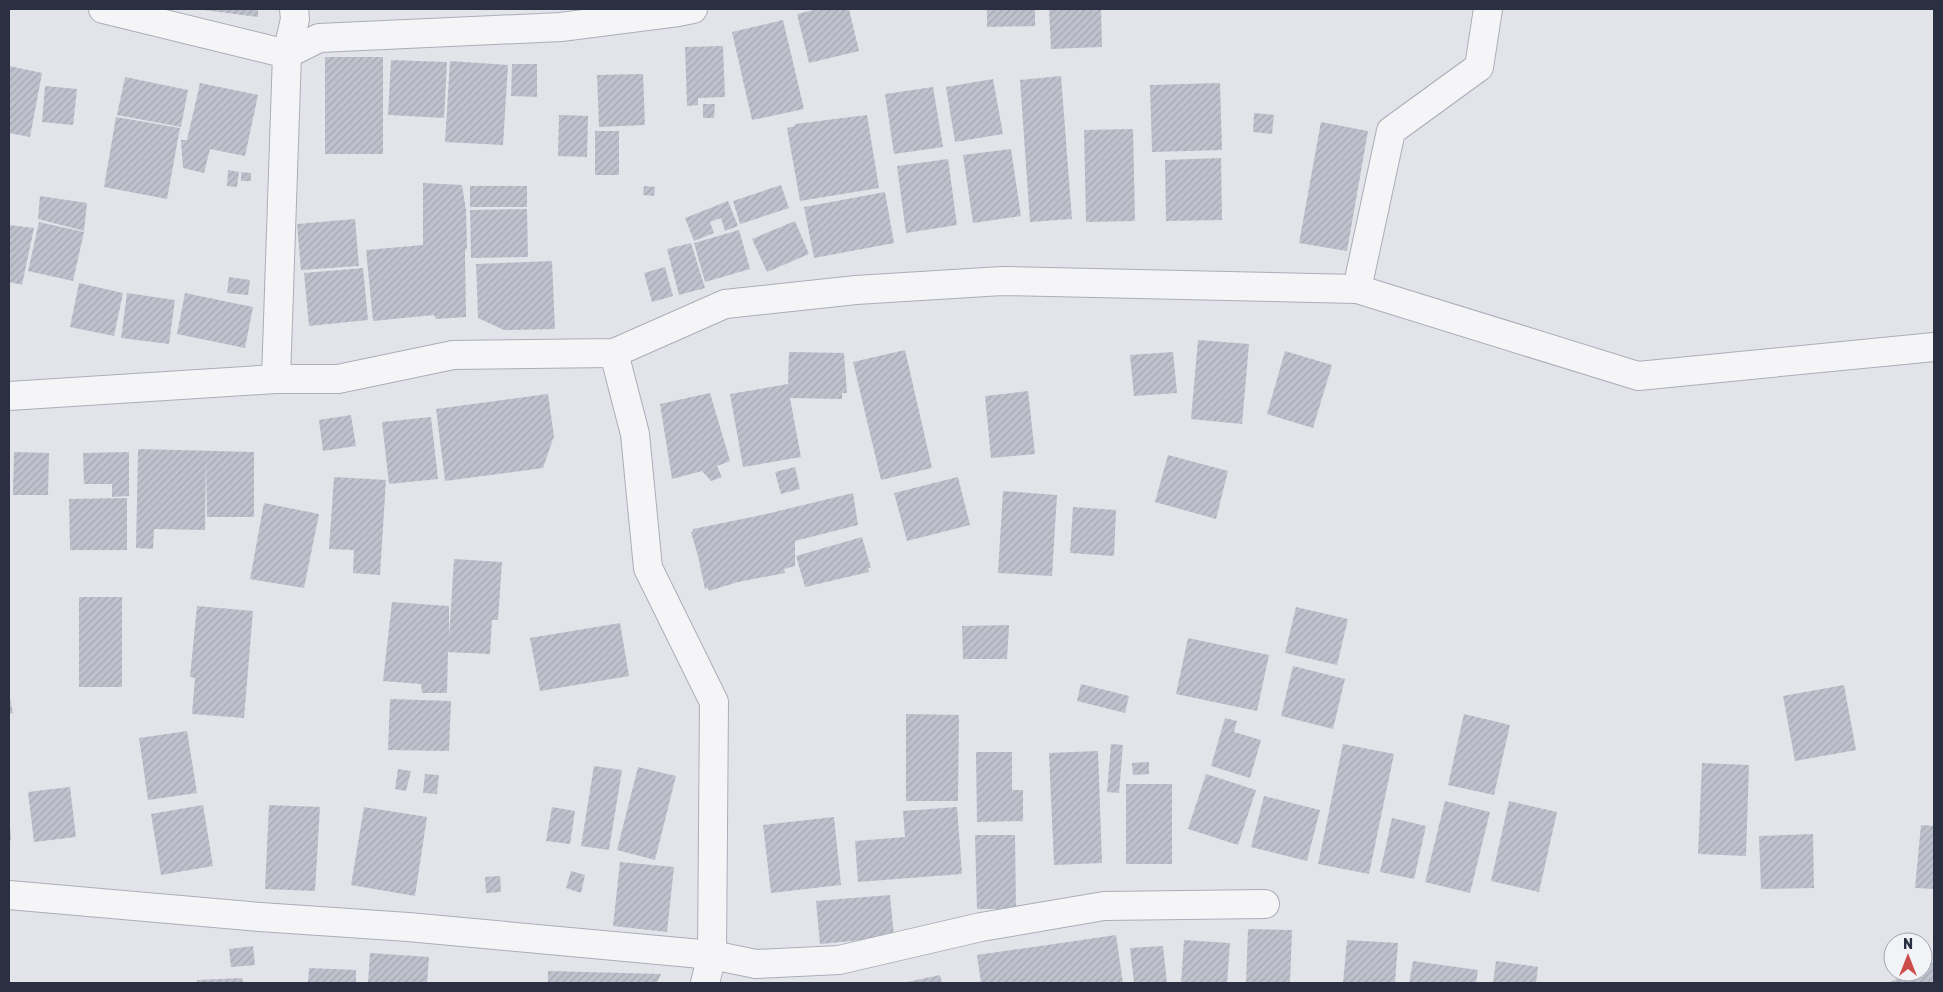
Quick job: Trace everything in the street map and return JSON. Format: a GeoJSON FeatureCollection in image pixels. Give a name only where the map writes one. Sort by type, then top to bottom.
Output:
{"type":"FeatureCollection","features":[{"type":"Feature","properties":{"kind":"street"},"geometry":{"type":"LineString","coordinates":[[104,9],[287,54],[319,38],[561,27],[693,9]]}},
{"type":"Feature","properties":{"kind":"street"},"geometry":{"type":"LineString","coordinates":[[276,380],[287,54],[295,20],[294,9]]}},
{"type":"Feature","properties":{"kind":"street"},"geometry":{"type":"LineString","coordinates":[[1357,289],[1391,131],[1479,67],[1488,9]]}},
{"type":"Feature","properties":{"kind":"street"},"geometry":{"type":"LineString","coordinates":[[9,396],[276,380],[338,379],[453,355],[614,353],[725,304],[856,290],[1002,281],[1357,289],[1638,376],[1934,347]]}},
{"type":"Feature","properties":{"kind":"street"},"geometry":{"type":"LineString","coordinates":[[614,353],[635,434],[648,568],[714,702],[712,955],[706,983]]}},
{"type":"Feature","properties":{"kind":"street"},"geometry":{"type":"LineString","coordinates":[[9,895],[260,917],[408,927],[712,955],[756,964],[839,960],[981,927],[1104,906],[1264,904]]}},
{"type":"Feature","properties":{"kind":"building"},"geometry":{"type":"Polygon","coordinates":[[[196,9],[258,9],[258,17],[196,9]]]}},
{"type":"Feature","properties":{"kind":"building"},"geometry":{"type":"Polygon","coordinates":[[[818,9],[849,9],[859,51],[809,63],[797,14],[818,9]]]}},
{"type":"Feature","properties":{"kind":"building"},"geometry":{"type":"Polygon","coordinates":[[[987,9],[1035,9],[1035,26],[987,27],[987,9]]]}},
{"type":"Feature","properties":{"kind":"building"},"geometry":{"type":"Polygon","coordinates":[[[1049,9],[1101,9],[1102,47],[1051,49],[1049,9]]]}},
{"type":"Feature","properties":{"kind":"building"},"geometry":{"type":"Polygon","coordinates":[[[783,20],[804,109],[752,120],[732,32],[783,20]]]}},
{"type":"Feature","properties":{"kind":"building"},"geometry":{"type":"Polygon","coordinates":[[[723,46],[725,97],[698,98],[698,105],[687,106],[685,47],[723,46]]]}},
{"type":"Feature","properties":{"kind":"building"},"geometry":{"type":"Polygon","coordinates":[[[325,57],[383,57],[383,154],[325,154],[325,57]]]}},
{"type":"Feature","properties":{"kind":"building"},"geometry":{"type":"Polygon","coordinates":[[[391,60],[447,62],[444,118],[388,115],[391,60]]]}},
{"type":"Feature","properties":{"kind":"building"},"geometry":{"type":"Polygon","coordinates":[[[450,61],[508,65],[503,145],[445,142],[450,61]]]}},
{"type":"Feature","properties":{"kind":"building"},"geometry":{"type":"Polygon","coordinates":[[[512,64],[537,64],[537,97],[511,96],[512,64]]]}},
{"type":"Feature","properties":{"kind":"building"},"geometry":{"type":"Polygon","coordinates":[[[9,66],[42,73],[30,137],[9,133],[9,66]]]}},
{"type":"Feature","properties":{"kind":"building"},"geometry":{"type":"Polygon","coordinates":[[[643,74],[645,125],[599,127],[597,75],[643,74]]]}},
{"type":"Feature","properties":{"kind":"building"},"geometry":{"type":"Polygon","coordinates":[[[1061,76],[1072,219],[1030,222],[1020,80],[1061,76]]]}},
{"type":"Feature","properties":{"kind":"building"},"geometry":{"type":"Polygon","coordinates":[[[125,77],[188,90],[181,127],[117,115],[125,77]]]}},
{"type":"Feature","properties":{"kind":"building"},"geometry":{"type":"Polygon","coordinates":[[[993,79],[1003,134],[955,142],[946,87],[993,79]]]}},
{"type":"Feature","properties":{"kind":"building"},"geometry":{"type":"Polygon","coordinates":[[[200,83],[258,95],[245,156],[210,149],[204,173],[183,168],[181,140],[187,140],[200,83]]]}},
{"type":"Feature","properties":{"kind":"building"},"geometry":{"type":"Polygon","coordinates":[[[1220,83],[1222,150],[1152,152],[1150,85],[1220,83]]]}},
{"type":"Feature","properties":{"kind":"building"},"geometry":{"type":"Polygon","coordinates":[[[45,86],[77,89],[73,125],[42,122],[45,86]]]}},
{"type":"Feature","properties":{"kind":"building"},"geometry":{"type":"Polygon","coordinates":[[[933,87],[943,147],[894,154],[885,94],[933,87]]]}},
{"type":"Feature","properties":{"kind":"building"},"geometry":{"type":"Polygon","coordinates":[[[703,104],[715,104],[714,118],[703,118],[703,104]]]}},
{"type":"Feature","properties":{"kind":"building"},"geometry":{"type":"Polygon","coordinates":[[[1254,113],[1274,115],[1272,134],[1253,132],[1254,113]]]}},
{"type":"Feature","properties":{"kind":"building"},"geometry":{"type":"Polygon","coordinates":[[[559,115],[588,116],[587,157],[558,156],[559,115]]]}},
{"type":"Feature","properties":{"kind":"building"},"geometry":{"type":"Polygon","coordinates":[[[867,115],[879,188],[800,201],[787,128],[795,126],[795,124],[867,115]]]}},
{"type":"Feature","properties":{"kind":"building"},"geometry":{"type":"Polygon","coordinates":[[[116,117],[180,128],[167,199],[104,187],[116,117]]]}},
{"type":"Feature","properties":{"kind":"building"},"geometry":{"type":"Polygon","coordinates":[[[1321,122],[1368,131],[1347,251],[1299,243],[1321,122]]]}},
{"type":"Feature","properties":{"kind":"building"},"geometry":{"type":"Polygon","coordinates":[[[1133,129],[1135,221],[1086,222],[1084,130],[1133,129]]]}},
{"type":"Feature","properties":{"kind":"building"},"geometry":{"type":"Polygon","coordinates":[[[595,131],[619,131],[619,175],[595,175],[595,131]]]}},
{"type":"Feature","properties":{"kind":"building"},"geometry":{"type":"Polygon","coordinates":[[[1011,149],[1021,216],[973,223],[963,155],[1011,149]]]}},
{"type":"Feature","properties":{"kind":"building"},"geometry":{"type":"Polygon","coordinates":[[[1221,158],[1222,220],[1166,221],[1165,160],[1221,158]]]}},
{"type":"Feature","properties":{"kind":"building"},"geometry":{"type":"Polygon","coordinates":[[[948,159],[957,225],[906,233],[897,166],[948,159]]]}},
{"type":"Feature","properties":{"kind":"building"},"geometry":{"type":"Polygon","coordinates":[[[228,170],[239,172],[237,187],[227,186],[228,170]]]}},
{"type":"Feature","properties":{"kind":"building"},"geometry":{"type":"Polygon","coordinates":[[[241,172],[251,173],[251,181],[241,181],[241,172]]]}},
{"type":"Feature","properties":{"kind":"building"},"geometry":{"type":"Polygon","coordinates":[[[423,183],[462,185],[466,210],[466,317],[436,319],[434,315],[373,321],[366,250],[423,245],[423,183]]]}},
{"type":"Feature","properties":{"kind":"building"},"geometry":{"type":"Polygon","coordinates":[[[781,185],[789,208],[740,224],[733,201],[781,185]]]}},
{"type":"Feature","properties":{"kind":"building"},"geometry":{"type":"Polygon","coordinates":[[[470,186],[527,186],[527,207],[470,207],[470,186]]]}},
{"type":"Feature","properties":{"kind":"building"},"geometry":{"type":"Polygon","coordinates":[[[644,186],[655,187],[654,196],[643,195],[644,186]]]}},
{"type":"Feature","properties":{"kind":"building"},"geometry":{"type":"Polygon","coordinates":[[[885,192],[894,243],[814,258],[804,207],[885,192]]]}},
{"type":"Feature","properties":{"kind":"building"},"geometry":{"type":"Polygon","coordinates":[[[40,196],[87,203],[84,231],[38,219],[40,196]]]}},
{"type":"Feature","properties":{"kind":"building"},"geometry":{"type":"Polygon","coordinates":[[[728,201],[738,226],[725,231],[721,218],[710,222],[714,233],[694,241],[685,218],[728,201]]]}},
{"type":"Feature","properties":{"kind":"building"},"geometry":{"type":"Polygon","coordinates":[[[527,209],[528,257],[471,258],[470,210],[527,209]]]}},
{"type":"Feature","properties":{"kind":"building"},"geometry":{"type":"Polygon","coordinates":[[[355,219],[359,266],[301,270],[297,224],[355,219]]]}},
{"type":"Feature","properties":{"kind":"building"},"geometry":{"type":"Polygon","coordinates":[[[795,221],[809,254],[767,272],[752,239],[795,221]]]}},
{"type":"Feature","properties":{"kind":"building"},"geometry":{"type":"Polygon","coordinates":[[[39,222],[84,232],[73,281],[28,271],[39,222]]]}},
{"type":"Feature","properties":{"kind":"building"},"geometry":{"type":"Polygon","coordinates":[[[9,225],[34,228],[22,285],[9,282],[9,225]]]}},
{"type":"Feature","properties":{"kind":"building"},"geometry":{"type":"Polygon","coordinates":[[[739,230],[750,269],[705,282],[694,243],[739,230]]]}},
{"type":"Feature","properties":{"kind":"building"},"geometry":{"type":"Polygon","coordinates":[[[691,243],[705,288],[679,295],[667,249],[691,243]]]}},
{"type":"Feature","properties":{"kind":"building"},"geometry":{"type":"Polygon","coordinates":[[[552,261],[555,329],[504,330],[478,318],[476,264],[552,261]]]}},
{"type":"Feature","properties":{"kind":"building"},"geometry":{"type":"Polygon","coordinates":[[[665,267],[673,296],[652,302],[644,273],[665,267]]]}},
{"type":"Feature","properties":{"kind":"building"},"geometry":{"type":"Polygon","coordinates":[[[363,268],[368,320],[309,326],[304,273],[363,268]]]}},
{"type":"Feature","properties":{"kind":"building"},"geometry":{"type":"Polygon","coordinates":[[[229,277],[250,280],[248,295],[227,293],[229,277]]]}},
{"type":"Feature","properties":{"kind":"building"},"geometry":{"type":"Polygon","coordinates":[[[79,283],[123,293],[114,336],[70,327],[79,283]]]}},
{"type":"Feature","properties":{"kind":"building"},"geometry":{"type":"Polygon","coordinates":[[[127,293],[175,300],[169,344],[121,338],[127,293]]]}},
{"type":"Feature","properties":{"kind":"building"},"geometry":{"type":"Polygon","coordinates":[[[185,293],[253,307],[245,348],[177,334],[185,293]]]}},
{"type":"Feature","properties":{"kind":"building"},"geometry":{"type":"Polygon","coordinates":[[[1198,340],[1249,344],[1242,424],[1191,419],[1198,340]]]}},
{"type":"Feature","properties":{"kind":"building"},"geometry":{"type":"Polygon","coordinates":[[[905,350],[932,468],[881,480],[853,362],[905,350]]]}},
{"type":"Feature","properties":{"kind":"building"},"geometry":{"type":"Polygon","coordinates":[[[1285,351],[1332,365],[1313,428],[1267,414],[1285,351]]]}},
{"type":"Feature","properties":{"kind":"building"},"geometry":{"type":"Polygon","coordinates":[[[789,352],[844,353],[847,393],[842,393],[842,399],[790,398],[801,457],[743,467],[730,394],[788,384],[789,352]]]}},
{"type":"Feature","properties":{"kind":"building"},"geometry":{"type":"Polygon","coordinates":[[[1173,352],[1177,393],[1134,396],[1130,355],[1173,352]]]}},
{"type":"Feature","properties":{"kind":"building"},"geometry":{"type":"Polygon","coordinates":[[[1028,391],[1035,454],[991,458],[985,396],[1028,391]]]}},
{"type":"Feature","properties":{"kind":"building"},"geometry":{"type":"Polygon","coordinates":[[[710,393],[730,461],[717,466],[722,477],[711,481],[702,471],[672,479],[660,404],[710,393]]]}},
{"type":"Feature","properties":{"kind":"building"},"geometry":{"type":"Polygon","coordinates":[[[548,394],[554,436],[543,468],[445,481],[436,409],[548,394]]]}},
{"type":"Feature","properties":{"kind":"building"},"geometry":{"type":"Polygon","coordinates":[[[351,415],[356,446],[323,451],[319,420],[351,415]]]}},
{"type":"Feature","properties":{"kind":"building"},"geometry":{"type":"Polygon","coordinates":[[[431,417],[438,479],[389,484],[382,422],[431,417]]]}},
{"type":"Feature","properties":{"kind":"building"},"geometry":{"type":"Polygon","coordinates":[[[138,449],[254,452],[254,517],[207,517],[206,456],[205,530],[154,529],[153,549],[136,548],[138,449]]]}},
{"type":"Feature","properties":{"kind":"building"},"geometry":{"type":"Polygon","coordinates":[[[14,452],[49,453],[48,495],[13,495],[14,452]]]}},
{"type":"Feature","properties":{"kind":"building"},"geometry":{"type":"Polygon","coordinates":[[[129,452],[129,496],[112,497],[112,484],[84,484],[83,453],[129,452]]]}},
{"type":"Feature","properties":{"kind":"building"},"geometry":{"type":"Polygon","coordinates":[[[1168,455],[1228,471],[1216,519],[1155,502],[1168,455]]]}},
{"type":"Feature","properties":{"kind":"building"},"geometry":{"type":"Polygon","coordinates":[[[795,467],[800,489],[781,494],[775,472],[795,467]]]}},
{"type":"Feature","properties":{"kind":"building"},"geometry":{"type":"Polygon","coordinates":[[[334,477],[386,480],[380,575],[353,573],[354,550],[329,549],[334,477]]]}},
{"type":"Feature","properties":{"kind":"building"},"geometry":{"type":"Polygon","coordinates":[[[958,477],[970,525],[907,541],[894,493],[958,477]]]}},
{"type":"Feature","properties":{"kind":"building"},"geometry":{"type":"Polygon","coordinates":[[[1003,491],[1057,495],[1052,576],[998,573],[1003,491]]]}},
{"type":"Feature","properties":{"kind":"building"},"geometry":{"type":"Polygon","coordinates":[[[853,493],[858,525],[795,541],[795,566],[784,569],[785,573],[738,582],[709,591],[708,588],[705,589],[691,532],[693,529],[853,493]]]}},
{"type":"Feature","properties":{"kind":"building"},"geometry":{"type":"Polygon","coordinates":[[[127,498],[127,550],[70,550],[69,499],[127,498]]]}},
{"type":"Feature","properties":{"kind":"building"},"geometry":{"type":"Polygon","coordinates":[[[264,503],[319,514],[304,588],[250,579],[264,503]]]}},
{"type":"Feature","properties":{"kind":"building"},"geometry":{"type":"Polygon","coordinates":[[[1073,507],[1116,510],[1114,556],[1070,553],[1073,507]]]}},
{"type":"Feature","properties":{"kind":"building"},"geometry":{"type":"Polygon","coordinates":[[[862,537],[871,568],[868,568],[869,572],[805,587],[796,556],[862,537]]]}},
{"type":"Feature","properties":{"kind":"building"},"geometry":{"type":"Polygon","coordinates":[[[454,559],[502,562],[498,620],[492,620],[490,654],[448,652],[447,693],[422,693],[421,684],[383,681],[392,602],[449,606],[449,638],[454,559]]]}},
{"type":"Feature","properties":{"kind":"building"},"geometry":{"type":"Polygon","coordinates":[[[79,597],[122,597],[122,687],[79,687],[79,597]]]}},
{"type":"Feature","properties":{"kind":"building"},"geometry":{"type":"Polygon","coordinates":[[[197,606],[253,611],[244,718],[192,714],[195,678],[190,677],[197,606]]]}},
{"type":"Feature","properties":{"kind":"building"},"geometry":{"type":"Polygon","coordinates":[[[1296,607],[1348,619],[1337,665],[1285,653],[1296,607]]]}},
{"type":"Feature","properties":{"kind":"building"},"geometry":{"type":"Polygon","coordinates":[[[620,623],[629,676],[540,691],[530,638],[620,623]]]}},
{"type":"Feature","properties":{"kind":"building"},"geometry":{"type":"Polygon","coordinates":[[[1009,625],[1007,659],[963,659],[962,626],[1009,625]]]}},
{"type":"Feature","properties":{"kind":"building"},"geometry":{"type":"Polygon","coordinates":[[[1188,638],[1269,655],[1257,711],[1176,694],[1188,638]]]}},
{"type":"Feature","properties":{"kind":"building"},"geometry":{"type":"Polygon","coordinates":[[[1293,666],[1345,679],[1333,729],[1281,716],[1293,666]]]}},
{"type":"Feature","properties":{"kind":"building"},"geometry":{"type":"Polygon","coordinates":[[[1081,684],[1129,696],[1125,713],[1077,701],[1081,684]]]}},
{"type":"Feature","properties":{"kind":"building"},"geometry":{"type":"Polygon","coordinates":[[[1844,685],[1856,750],[1795,761],[1783,696],[1844,685]]]}},
{"type":"Feature","properties":{"kind":"building"},"geometry":{"type":"Polygon","coordinates":[[[9,694],[13,713],[9,714],[9,694]]]}},
{"type":"Feature","properties":{"kind":"building"},"geometry":{"type":"Polygon","coordinates":[[[390,699],[451,701],[449,751],[388,750],[390,699]]]}},
{"type":"Feature","properties":{"kind":"building"},"geometry":{"type":"Polygon","coordinates":[[[906,714],[959,715],[958,801],[906,801],[906,714]]]}},
{"type":"Feature","properties":{"kind":"building"},"geometry":{"type":"Polygon","coordinates":[[[1464,714],[1510,725],[1494,795],[1448,785],[1464,714]]]}},
{"type":"Feature","properties":{"kind":"building"},"geometry":{"type":"Polygon","coordinates":[[[1225,718],[1237,721],[1234,732],[1261,740],[1250,778],[1211,766],[1225,718]]]}},
{"type":"Feature","properties":{"kind":"building"},"geometry":{"type":"Polygon","coordinates":[[[187,731],[197,793],[148,800],[139,738],[187,731]]]}},
{"type":"Feature","properties":{"kind":"building"},"geometry":{"type":"Polygon","coordinates":[[[1111,744],[1123,745],[1119,793],[1107,792],[1111,744]]]}},
{"type":"Feature","properties":{"kind":"building"},"geometry":{"type":"Polygon","coordinates":[[[1343,744],[1394,754],[1369,874],[1318,864],[1343,744]]]}},
{"type":"Feature","properties":{"kind":"building"},"geometry":{"type":"Polygon","coordinates":[[[1098,751],[1102,863],[1054,865],[1049,753],[1098,751]]]}},
{"type":"Feature","properties":{"kind":"building"},"geometry":{"type":"Polygon","coordinates":[[[976,752],[1012,752],[1012,790],[1023,790],[1023,821],[977,822],[976,752]]]}},
{"type":"Feature","properties":{"kind":"building"},"geometry":{"type":"Polygon","coordinates":[[[1149,762],[1149,774],[1133,775],[1132,763],[1149,762]]]}},
{"type":"Feature","properties":{"kind":"building"},"geometry":{"type":"Polygon","coordinates":[[[1702,763],[1749,765],[1746,856],[1698,854],[1702,763]]]}},
{"type":"Feature","properties":{"kind":"building"},"geometry":{"type":"Polygon","coordinates":[[[594,766],[622,770],[609,850],[581,846],[594,766]]]}},
{"type":"Feature","properties":{"kind":"building"},"geometry":{"type":"Polygon","coordinates":[[[638,767],[676,776],[655,860],[617,850],[638,767]]]}},
{"type":"Feature","properties":{"kind":"building"},"geometry":{"type":"Polygon","coordinates":[[[398,769],[411,771],[406,791],[395,789],[398,769]]]}},
{"type":"Feature","properties":{"kind":"building"},"geometry":{"type":"Polygon","coordinates":[[[425,774],[439,775],[437,794],[423,793],[425,774]]]}},
{"type":"Feature","properties":{"kind":"building"},"geometry":{"type":"Polygon","coordinates":[[[1206,774],[1256,790],[1238,845],[1188,829],[1206,774]]]}},
{"type":"Feature","properties":{"kind":"building"},"geometry":{"type":"Polygon","coordinates":[[[1126,784],[1172,784],[1172,864],[1126,864],[1126,784]]]}},
{"type":"Feature","properties":{"kind":"building"},"geometry":{"type":"Polygon","coordinates":[[[70,787],[76,837],[34,842],[28,792],[70,787]]]}},
{"type":"Feature","properties":{"kind":"building"},"geometry":{"type":"Polygon","coordinates":[[[1264,796],[1320,810],[1307,861],[1251,847],[1264,796]]]}},
{"type":"Feature","properties":{"kind":"building"},"geometry":{"type":"Polygon","coordinates":[[[1445,801],[1490,812],[1470,893],[1425,882],[1445,801]]]}},
{"type":"Feature","properties":{"kind":"building"},"geometry":{"type":"Polygon","coordinates":[[[1509,801],[1557,812],[1539,892],[1491,881],[1509,801]]]}},
{"type":"Feature","properties":{"kind":"building"},"geometry":{"type":"Polygon","coordinates":[[[203,805],[213,866],[161,875],[151,814],[203,805]]]}},
{"type":"Feature","properties":{"kind":"building"},"geometry":{"type":"Polygon","coordinates":[[[269,805],[320,807],[315,891],[265,889],[269,805]]]}},
{"type":"Feature","properties":{"kind":"building"},"geometry":{"type":"Polygon","coordinates":[[[364,807],[427,817],[415,896],[351,885],[364,807]]]}},
{"type":"Feature","properties":{"kind":"building"},"geometry":{"type":"Polygon","coordinates":[[[552,807],[575,811],[570,844],[546,841],[552,807]]]}},
{"type":"Feature","properties":{"kind":"building"},"geometry":{"type":"Polygon","coordinates":[[[957,807],[962,874],[858,882],[855,841],[905,837],[903,811],[957,807]]]}},
{"type":"Feature","properties":{"kind":"building"},"geometry":{"type":"Polygon","coordinates":[[[834,817],[841,885],[771,893],[763,825],[834,817]]]}},
{"type":"Feature","properties":{"kind":"building"},"geometry":{"type":"Polygon","coordinates":[[[1392,818],[1426,826],[1414,879],[1380,872],[1392,818]]]}},
{"type":"Feature","properties":{"kind":"building"},"geometry":{"type":"Polygon","coordinates":[[[9,825],[11,840],[9,841],[9,825]]]}},
{"type":"Feature","properties":{"kind":"building"},"geometry":{"type":"Polygon","coordinates":[[[1921,825],[1934,826],[1934,889],[1915,888],[1921,825]]]}},
{"type":"Feature","properties":{"kind":"building"},"geometry":{"type":"Polygon","coordinates":[[[1813,834],[1814,888],[1761,889],[1759,836],[1813,834]]]}},
{"type":"Feature","properties":{"kind":"building"},"geometry":{"type":"Polygon","coordinates":[[[975,835],[1015,835],[1016,909],[977,909],[975,835]]]}},
{"type":"Feature","properties":{"kind":"building"},"geometry":{"type":"Polygon","coordinates":[[[620,862],[674,867],[667,932],[613,926],[620,862]]]}},
{"type":"Feature","properties":{"kind":"building"},"geometry":{"type":"Polygon","coordinates":[[[571,871],[585,875],[581,893],[566,888],[571,871]]]}},
{"type":"Feature","properties":{"kind":"building"},"geometry":{"type":"Polygon","coordinates":[[[500,876],[501,892],[486,893],[485,877],[500,876]]]}},
{"type":"Feature","properties":{"kind":"building"},"geometry":{"type":"Polygon","coordinates":[[[890,895],[894,937],[820,944],[816,901],[890,895]]]}},
{"type":"Feature","properties":{"kind":"building"},"geometry":{"type":"Polygon","coordinates":[[[1248,929],[1292,930],[1290,983],[1246,983],[1248,929]]]}},
{"type":"Feature","properties":{"kind":"building"},"geometry":{"type":"Polygon","coordinates":[[[1116,935],[1123,983],[981,983],[977,955],[1116,935]]]}},
{"type":"Feature","properties":{"kind":"building"},"geometry":{"type":"Polygon","coordinates":[[[1184,940],[1230,943],[1227,983],[1181,983],[1184,940]]]}},
{"type":"Feature","properties":{"kind":"building"},"geometry":{"type":"Polygon","coordinates":[[[1347,940],[1398,943],[1395,983],[1343,983],[1347,940]]]}},
{"type":"Feature","properties":{"kind":"building"},"geometry":{"type":"Polygon","coordinates":[[[253,946],[255,965],[231,967],[229,949],[253,946]]]}},
{"type":"Feature","properties":{"kind":"building"},"geometry":{"type":"Polygon","coordinates":[[[1163,946],[1167,983],[1134,983],[1130,948],[1163,946]]]}},
{"type":"Feature","properties":{"kind":"building"},"geometry":{"type":"Polygon","coordinates":[[[370,953],[429,957],[427,983],[368,983],[370,953]]]}},
{"type":"Feature","properties":{"kind":"building"},"geometry":{"type":"Polygon","coordinates":[[[1413,961],[1478,970],[1476,983],[1409,983],[1413,961]]]}},
{"type":"Feature","properties":{"kind":"building"},"geometry":{"type":"Polygon","coordinates":[[[1496,961],[1538,967],[1536,983],[1493,983],[1496,961]]]}},
{"type":"Feature","properties":{"kind":"building"},"geometry":{"type":"Polygon","coordinates":[[[1933,962],[1934,983],[1888,983],[1933,982],[1933,962]]]}},
{"type":"Feature","properties":{"kind":"building"},"geometry":{"type":"Polygon","coordinates":[[[309,968],[356,970],[356,983],[308,983],[309,968]]]}},
{"type":"Feature","properties":{"kind":"building"},"geometry":{"type":"Polygon","coordinates":[[[548,971],[661,974],[657,983],[548,983],[548,971]]]}},
{"type":"Feature","properties":{"kind":"building"},"geometry":{"type":"Polygon","coordinates":[[[940,975],[942,983],[907,983],[907,982],[940,975]]]}},
{"type":"Feature","properties":{"kind":"building"},"geometry":{"type":"Polygon","coordinates":[[[242,978],[243,983],[197,983],[197,980],[242,978]]]}}]}
